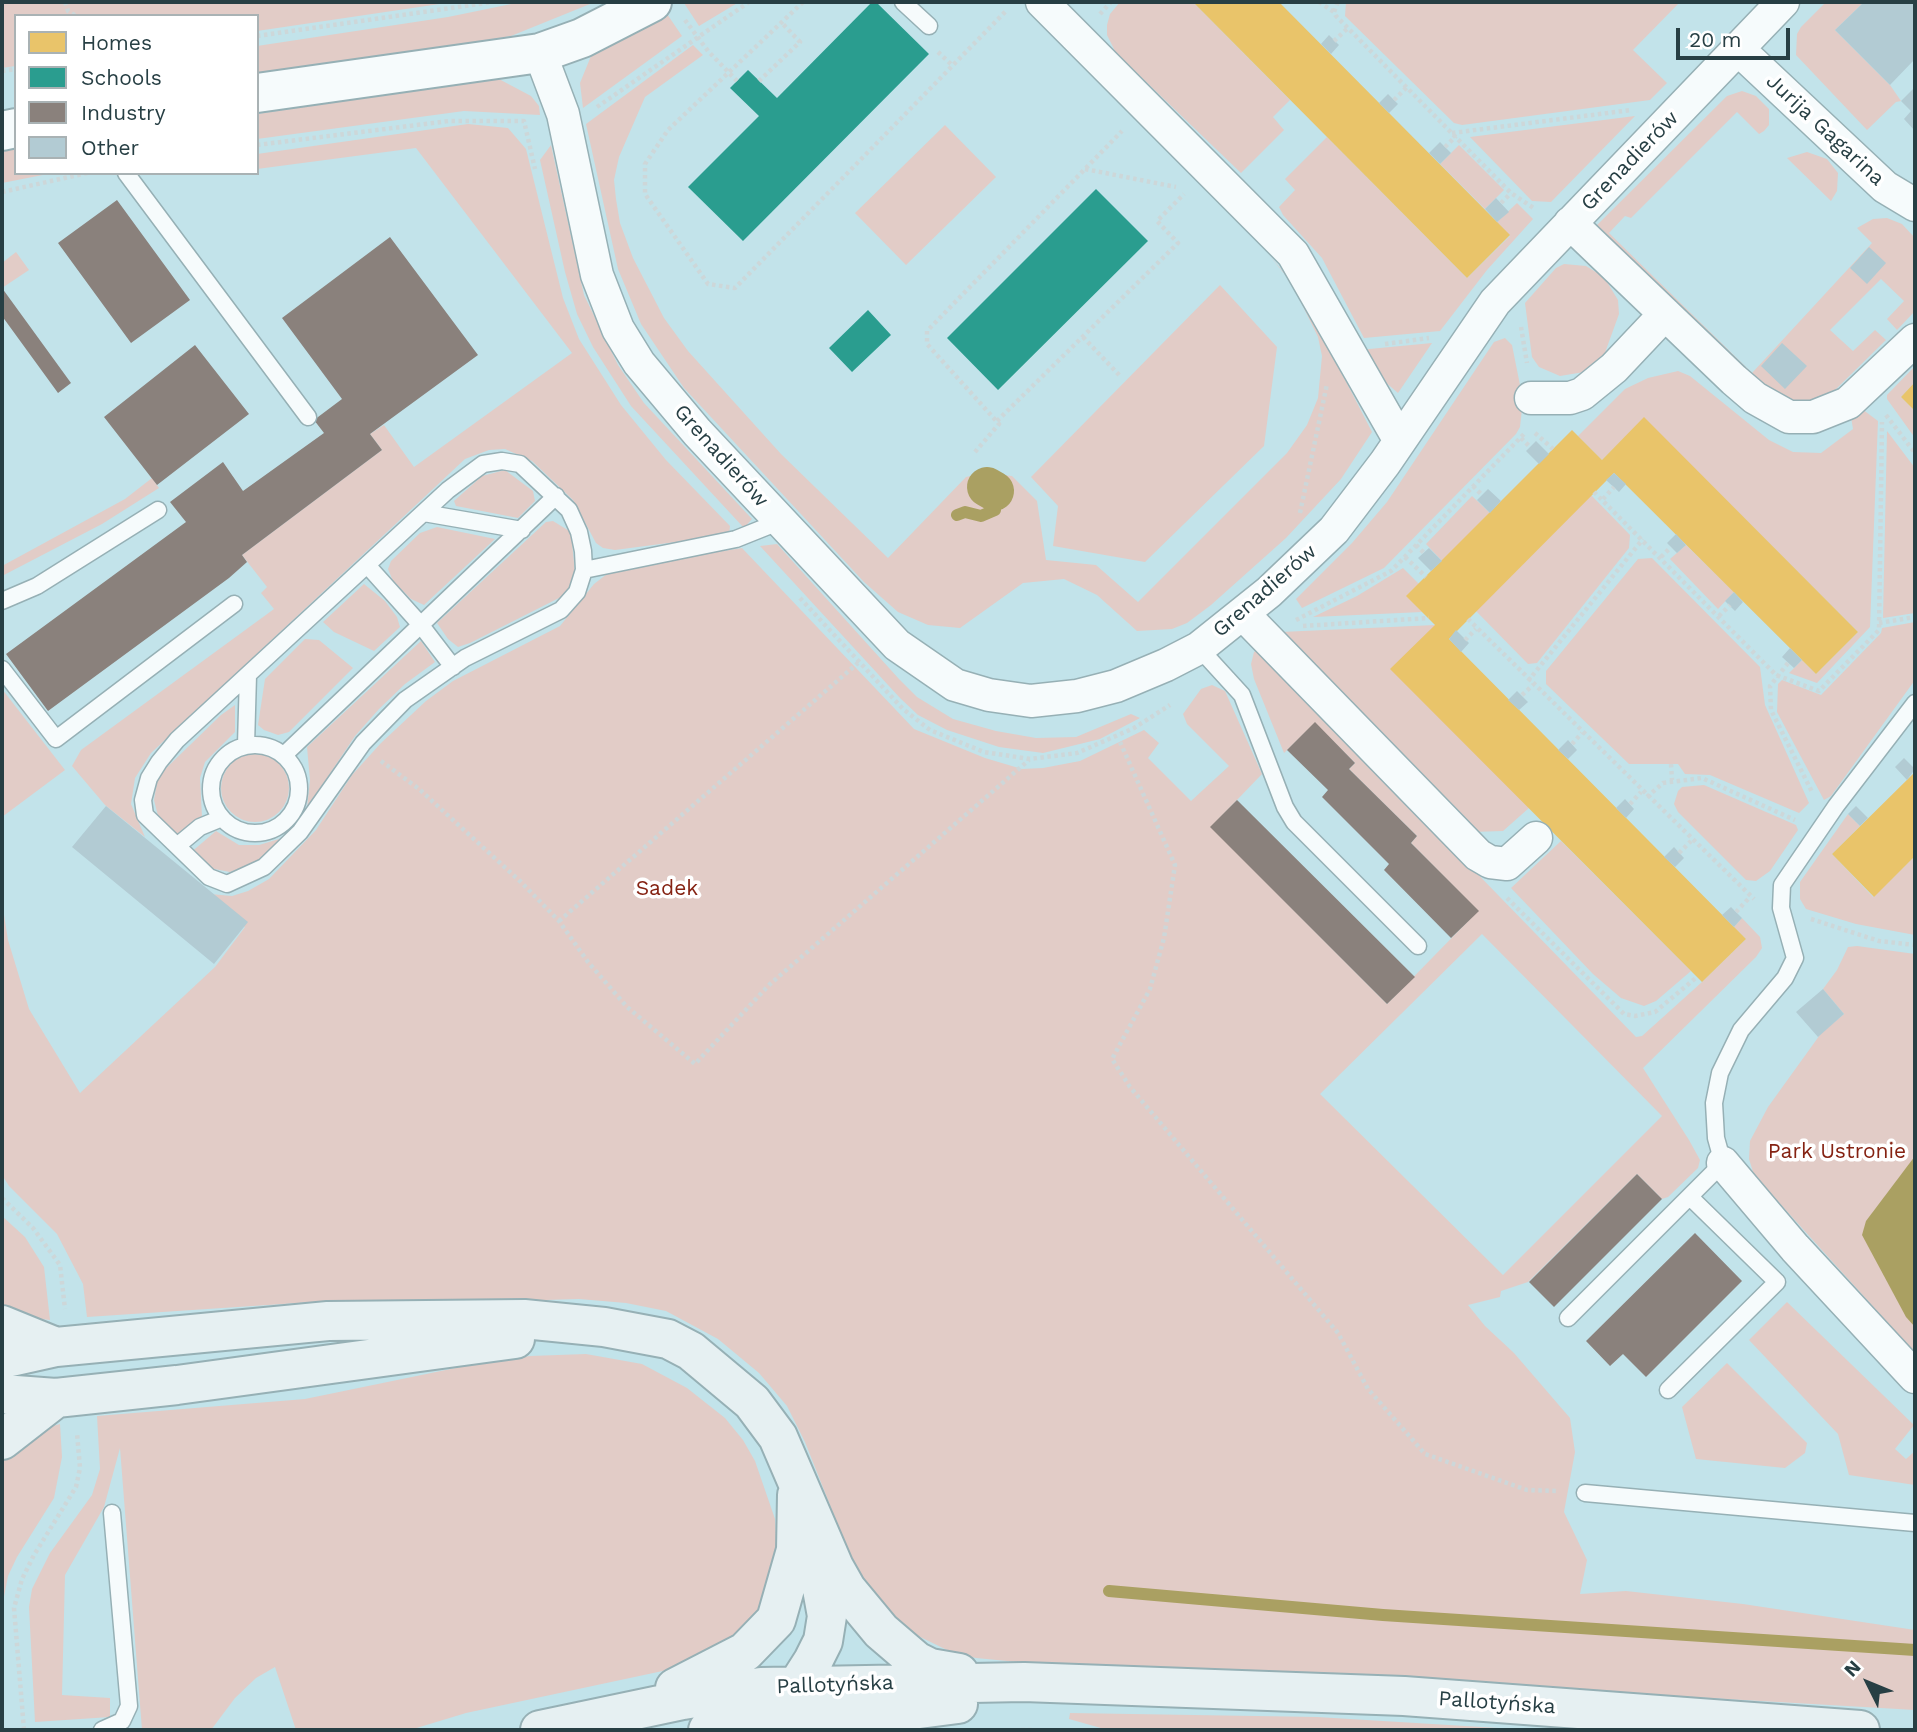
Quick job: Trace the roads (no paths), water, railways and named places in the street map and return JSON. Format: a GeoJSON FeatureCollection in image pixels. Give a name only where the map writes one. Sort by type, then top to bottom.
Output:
{"type":"FeatureCollection","features":[{"type":"Feature","properties":{"kind":"main road"},"geometry":{"type":"LineString","coordinates":[[2,1359],[57,1347],[328,1321],[524,1319],[604,1327],[667,1339],[691,1351],[752,1402],[778,1437],[847,1590],[901,1650],[930,1668],[1024,1682]]}},
{"type":"Feature","properties":{"kind":"main road"},"geometry":{"type":"LineString","coordinates":[[2,1325],[57,1347]]}},
{"type":"Feature","properties":{"kind":"main road"},"geometry":{"type":"LineString","coordinates":[[2,1394],[56,1398],[177,1385],[604,1327]]}},
{"type":"Feature","properties":{"kind":"main road"},"geometry":{"type":"LineString","coordinates":[[2,1440],[56,1398]]}},
{"type":"Feature","properties":{"kind":"main road"},"geometry":{"type":"LineString","coordinates":[[708,1730],[774,1704],[797,1686],[823,1641],[827,1616],[822,1580],[796,1479]]}},
{"type":"Feature","properties":{"kind":"main road"},"geometry":{"type":"LineString","coordinates":[[528,1730],[602,1711],[693,1681],[726,1665],[763,1636],[776,1619],[791,1575],[796,1550],[796,1479]]}},
{"type":"Feature","properties":{"kind":"main road","name":"Pallotyńska"},"geometry":{"type":"LineString","coordinates":[[540,1730],[683,1700],[761,1687],[1024,1682],[1404,1696],[1860,1730]]}},
{"type":"Feature","properties":{"kind":"main road","name":"Pallotyńska"},"geometry":{"type":"LineString","coordinates":[[755,1730],[808,1721],[1134,1685]]}},
{"type":"Feature","properties":{"kind":"street"},"geometry":{"type":"LineString","coordinates":[[1042,2],[1293,254],[1400,441]]}},
{"type":"Feature","properties":{"kind":"street","name":"Grenadierów"},"geometry":{"type":"LineString","coordinates":[[540,52],[563,114],[597,275],[618,329],[639,363],[697,432],[897,645],[955,685],[989,695],[1031,701],[1077,696],[1116,686],[1199,648],[1244,615],[1334,530],[1400,441],[1495,302],[1514,282],[1558,219],[1738,49],[1783,2]]}},
{"type":"Feature","properties":{"kind":"street"},"geometry":{"type":"LineString","coordinates":[[259,93],[540,52],[665,6]]}},
{"type":"Feature","properties":{"kind":"street","name":"Jurija Gagarina"},"geometry":{"type":"LineString","coordinates":[[1738,49],[1885,187],[1915,205]]}},
{"type":"Feature","properties":{"kind":"street"},"geometry":{"type":"LineString","coordinates":[[1558,219],[1755,398],[1789,417],[1813,417],[1848,403],[1915,341]]}},
{"type":"Feature","properties":{"kind":"street"},"geometry":{"type":"LineString","coordinates":[[1531,398],[1570,398],[1582,394],[1614,368],[1665,314]]}},
{"type":"Feature","properties":{"kind":"street"},"geometry":{"type":"LineString","coordinates":[[1244,615],[1478,855],[1490,862],[1507,864],[1536,838]]}},
{"type":"Feature","properties":{"kind":"street"},"geometry":{"type":"LineString","coordinates":[[1723,1163],[1795,1248],[1915,1377]]}},
{"type":"Feature","properties":{"kind":"lane"},"geometry":{"type":"LineString","coordinates":[[903,2],[929,26]]}},
{"type":"Feature","properties":{"kind":"lane"},"geometry":{"type":"LineString","coordinates":[[128,175],[309,417]]}},
{"type":"Feature","properties":{"kind":"lane"},"geometry":{"type":"LineString","coordinates":[[502,461],[520,464],[556,496],[569,510],[579,532],[584,570],[577,592],[561,610],[453,667],[405,700],[363,743],[300,832],[264,867],[227,884],[209,877],[145,815],[143,800],[149,778],[177,740],[467,474],[483,464],[502,461]]}},
{"type":"Feature","properties":{"kind":"lane"},"geometry":{"type":"LineString","coordinates":[[284,755],[556,496]]}},
{"type":"Feature","properties":{"kind":"lane"},"geometry":{"type":"LineString","coordinates":[[2,601],[37,586],[158,510]]}},
{"type":"Feature","properties":{"kind":"lane"},"geometry":{"type":"LineString","coordinates":[[424,513],[522,530]]}},
{"type":"Feature","properties":{"kind":"lane"},"geometry":{"type":"LineString","coordinates":[[584,570],[736,539],[781,521]]}},
{"type":"Feature","properties":{"kind":"lane"},"geometry":{"type":"LineString","coordinates":[[367,565],[420,624],[453,667]]}},
{"type":"Feature","properties":{"kind":"lane"},"geometry":{"type":"LineString","coordinates":[[2,669],[56,739],[234,604]]}},
{"type":"Feature","properties":{"kind":"lane"},"geometry":{"type":"LineString","coordinates":[[1199,648],[1242,695],[1285,807],[1294,822],[1418,946]]}},
{"type":"Feature","properties":{"kind":"lane"},"geometry":{"type":"LineString","coordinates":[[246,745],[248,675]]}},
{"type":"Feature","properties":{"kind":"lane"},"geometry":{"type":"LineString","coordinates":[[1568,1318],[1723,1163],[1716,1138],[1714,1103],[1720,1073],[1741,1030],[1785,978],[1796,958],[1781,908],[1782,885],[1915,703]]}},
{"type":"Feature","properties":{"kind":"lane"},"geometry":{"type":"LineString","coordinates":[[246,745],[275,748],[284,755],[299,780],[297,805],[289,818],[265,832],[244,832],[222,818],[212,801],[211,780],[217,765],[229,752],[246,745]]}},
{"type":"Feature","properties":{"kind":"lane"},"geometry":{"type":"LineString","coordinates":[[177,846],[200,827],[222,818]]}},
{"type":"Feature","properties":{"kind":"lane"},"geometry":{"type":"LineString","coordinates":[[1668,1390],[1777,1282],[1690,1197]]}},
{"type":"Feature","properties":{"kind":"lane"},"geometry":{"type":"LineString","coordinates":[[1585,1493],[1915,1523]]}},
{"type":"Feature","properties":{"kind":"lane"},"geometry":{"type":"LineString","coordinates":[[102,1730],[122,1721],[129,1706],[112,1513]]}},
{"type":"Feature","properties":{"kind":"waterway"},"geometry":{"type":"LineString","coordinates":[[987,487],[994,491]]}},
{"type":"Feature","properties":{"kind":"waterway"},"geometry":{"type":"LineString","coordinates":[[957,515],[965,512],[981,516],[995,510]]}},
{"type":"Feature","properties":{"kind":"waterway"},"geometry":{"type":"LineString","coordinates":[[1109,1591],[1383,1615],[1915,1650]]}},
{"type":"Feature","properties":{"kind":"park label","name":"Sadek"},"geometry":{"type":"Point","coordinates":[667,889]}},
{"type":"Feature","properties":{"kind":"park label","name":"Park Ustronie"},"geometry":{"type":"Point","coordinates":[1837,1152]}}]}
